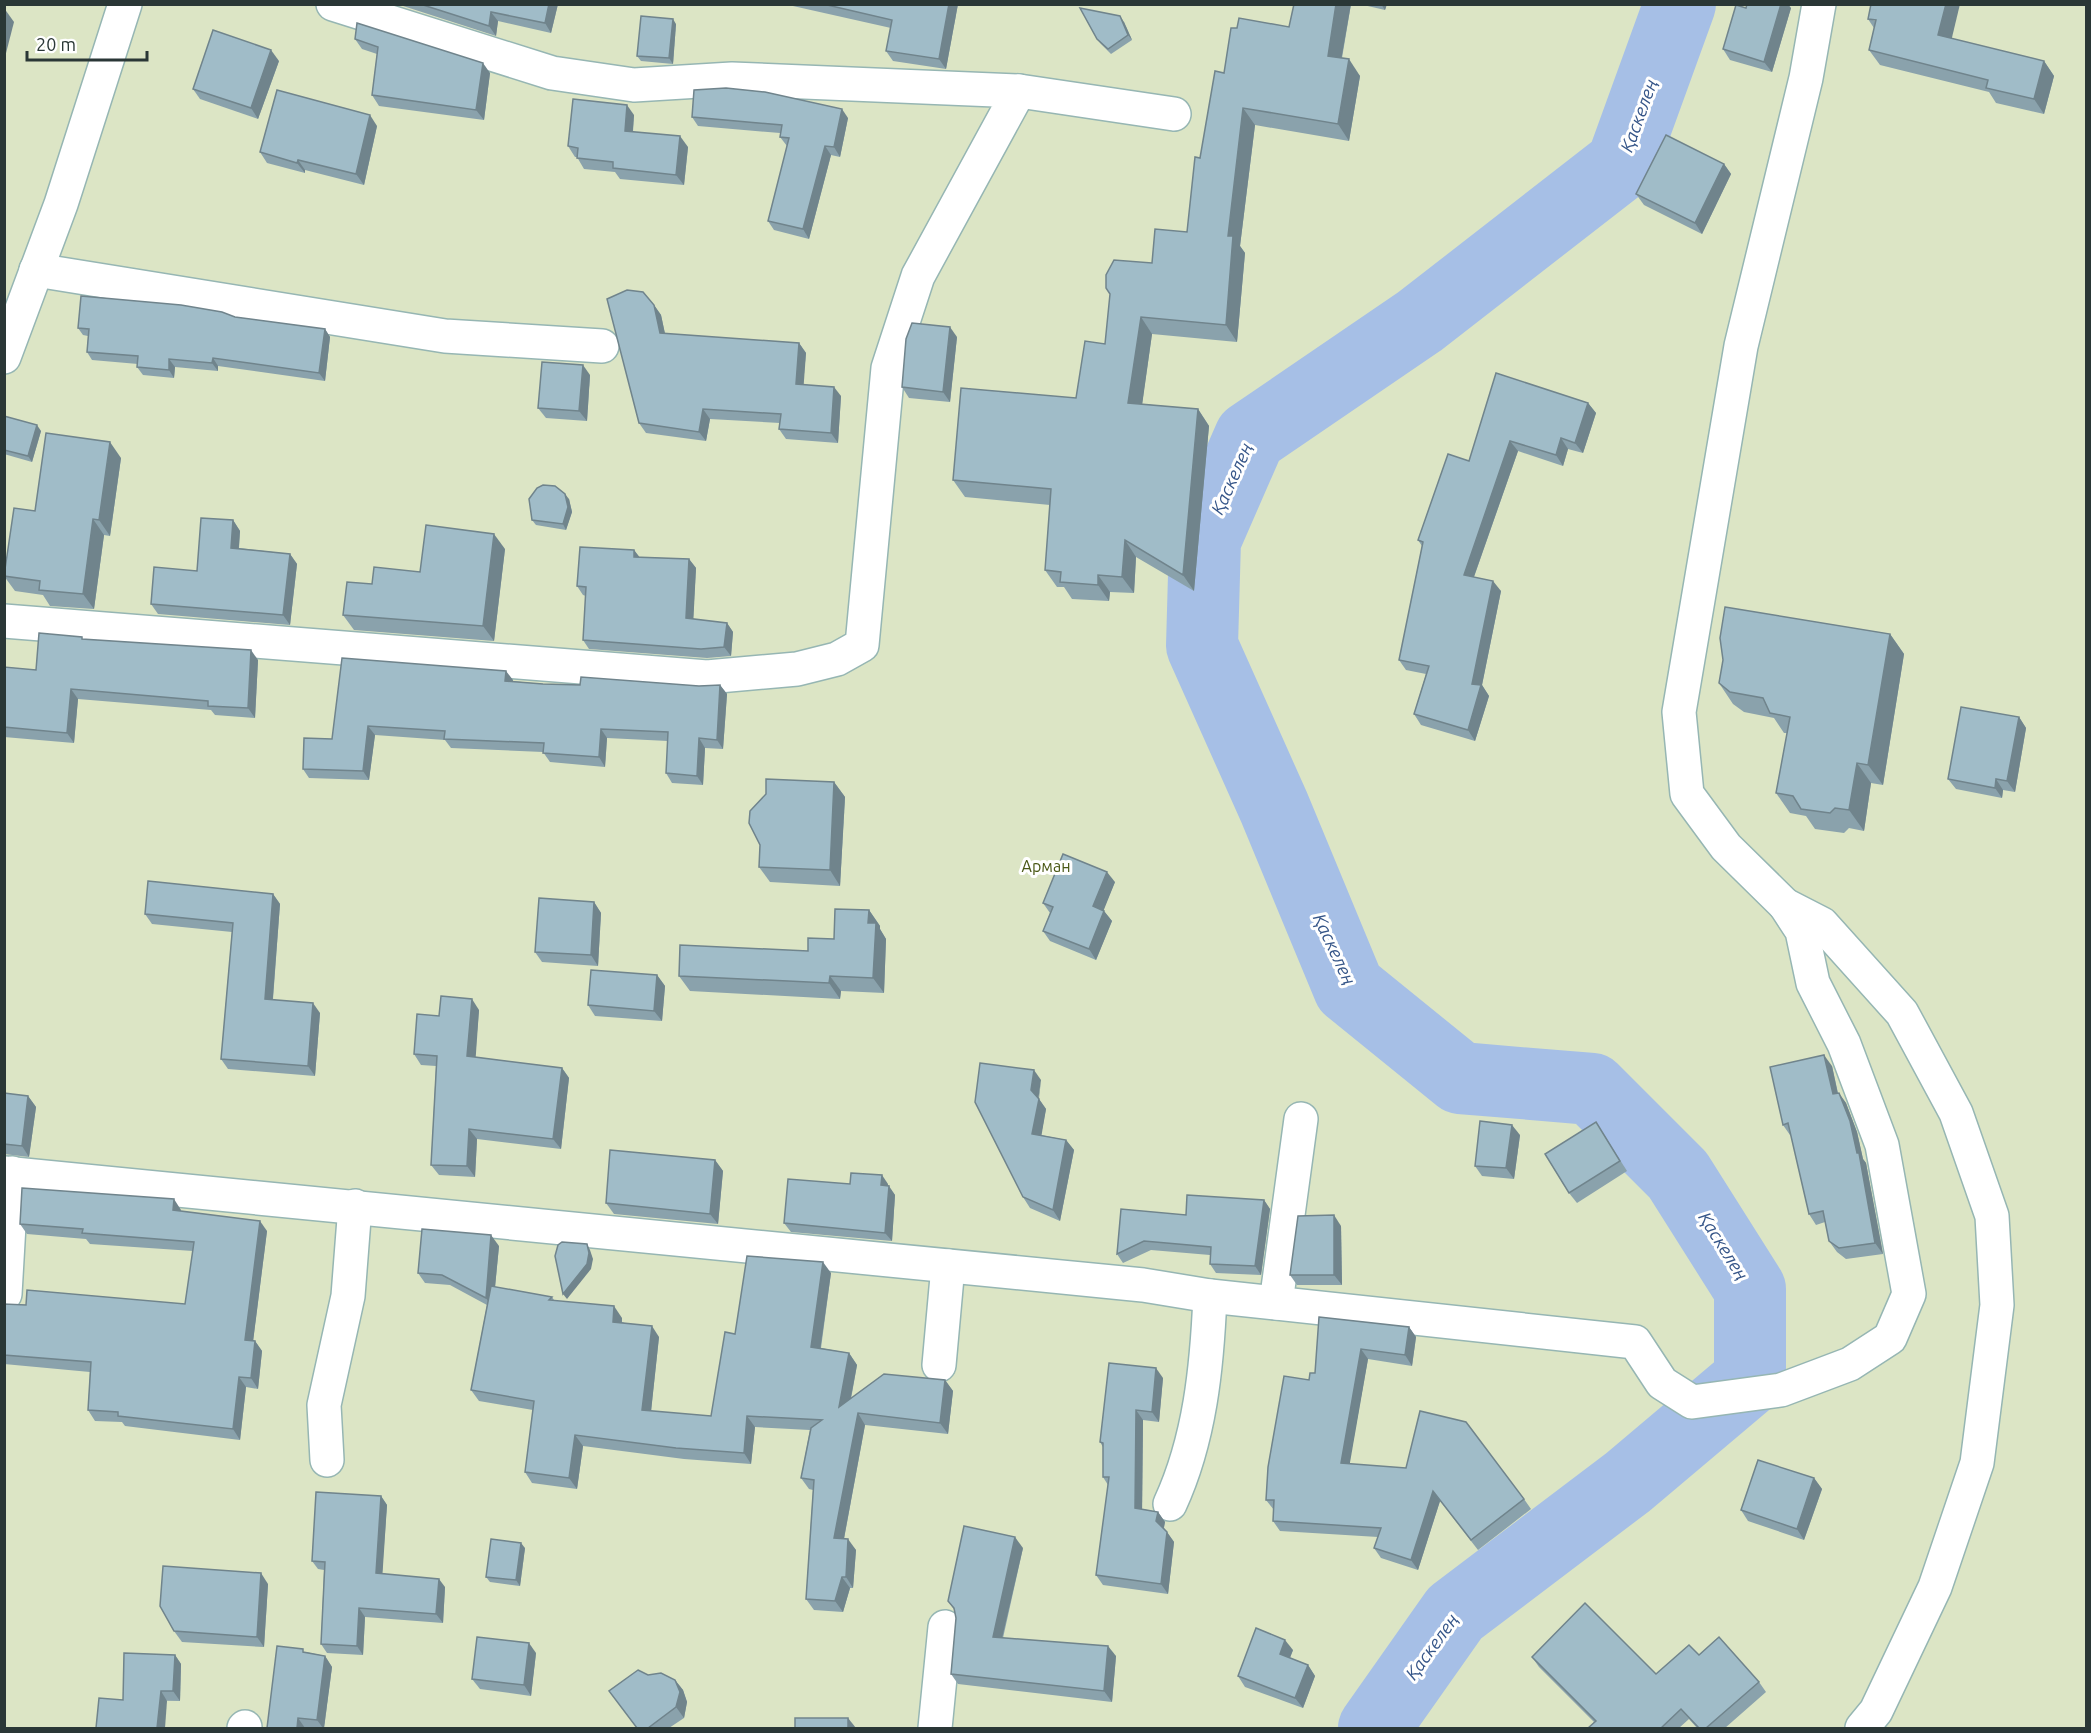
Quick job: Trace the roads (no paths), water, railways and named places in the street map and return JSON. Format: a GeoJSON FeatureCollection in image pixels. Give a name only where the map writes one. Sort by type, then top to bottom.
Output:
{"type":"FeatureCollection","features":[{"type":"Feature","properties":{"kind":"street"},"geometry":{"type":"LineString","coordinates":[[4,357],[61,204],[125,4]]}},
{"type":"Feature","properties":{"kind":"street"},"geometry":{"type":"LineString","coordinates":[[333,4],[552,73],[634,85],[732,79],[1019,91],[1174,114]]}},
{"type":"Feature","properties":{"kind":"street"},"geometry":{"type":"LineString","coordinates":[[5,1294],[8,1173],[1143,1285],[1210,1296],[1635,1342],[1662,1383],[1692,1402],[1781,1390],[1850,1365],[1890,1338],[1909,1294],[1882,1144],[1844,1044],[1812,983],[1802,931],[1785,904],[1726,847],[1687,794],[1679,712],[1741,345],[1806,78],[1819,4]]}},
{"type":"Feature","properties":{"kind":"street"},"geometry":{"type":"LineString","coordinates":[[4,621],[707,677],[797,669],[837,659],[862,645],[888,368],[918,276],[1019,91]]}},
{"type":"Feature","properties":{"kind":"street"},"geometry":{"type":"LineString","coordinates":[[36,270],[445,336],[602,346]]}},
{"type":"Feature","properties":{"kind":"street"},"geometry":{"type":"LineString","coordinates":[[1785,904],[1821,924],[1902,1013],[1956,1113],[1992,1216],[1996,1305],[1977,1463],[1935,1587],[1876,1711],[1862,1728]]}},
{"type":"Feature","properties":{"kind":"street"},"geometry":{"type":"LineString","coordinates":[[1276,1303],[1301,1119]]}},
{"type":"Feature","properties":{"kind":"street"},"geometry":{"type":"LineString","coordinates":[[327,1460],[324,1405],[348,1296],[355,1206]]}},
{"type":"Feature","properties":{"kind":"street"},"geometry":{"type":"LineString","coordinates":[[939,1365],[948,1266]]}},
{"type":"Feature","properties":{"kind":"street"},"geometry":{"type":"LineString","coordinates":[[1170,1504],[1193,1442],[1208,1347],[1210,1296]]}},
{"type":"Feature","properties":{"kind":"street"},"geometry":{"type":"LineString","coordinates":[[935,1728],[945,1628]]}},
{"type":"Feature","properties":{"kind":"waterway","name":"Қаскелең"},"geometry":{"type":"LineString","coordinates":[[1374,1728],[1455,1613],[1628,1482],[1750,1379],[1750,1289],[1678,1175],[1592,1089],[1460,1078],[1349,988],[1274,807],[1202,646],[1205,540],[1250,437],[1420,321],[1622,164],[1680,4]]}},
{"type":"Feature","properties":{"kind":"park label","name":"Арман"},"geometry":{"type":"Point","coordinates":[1046,866]}}]}
